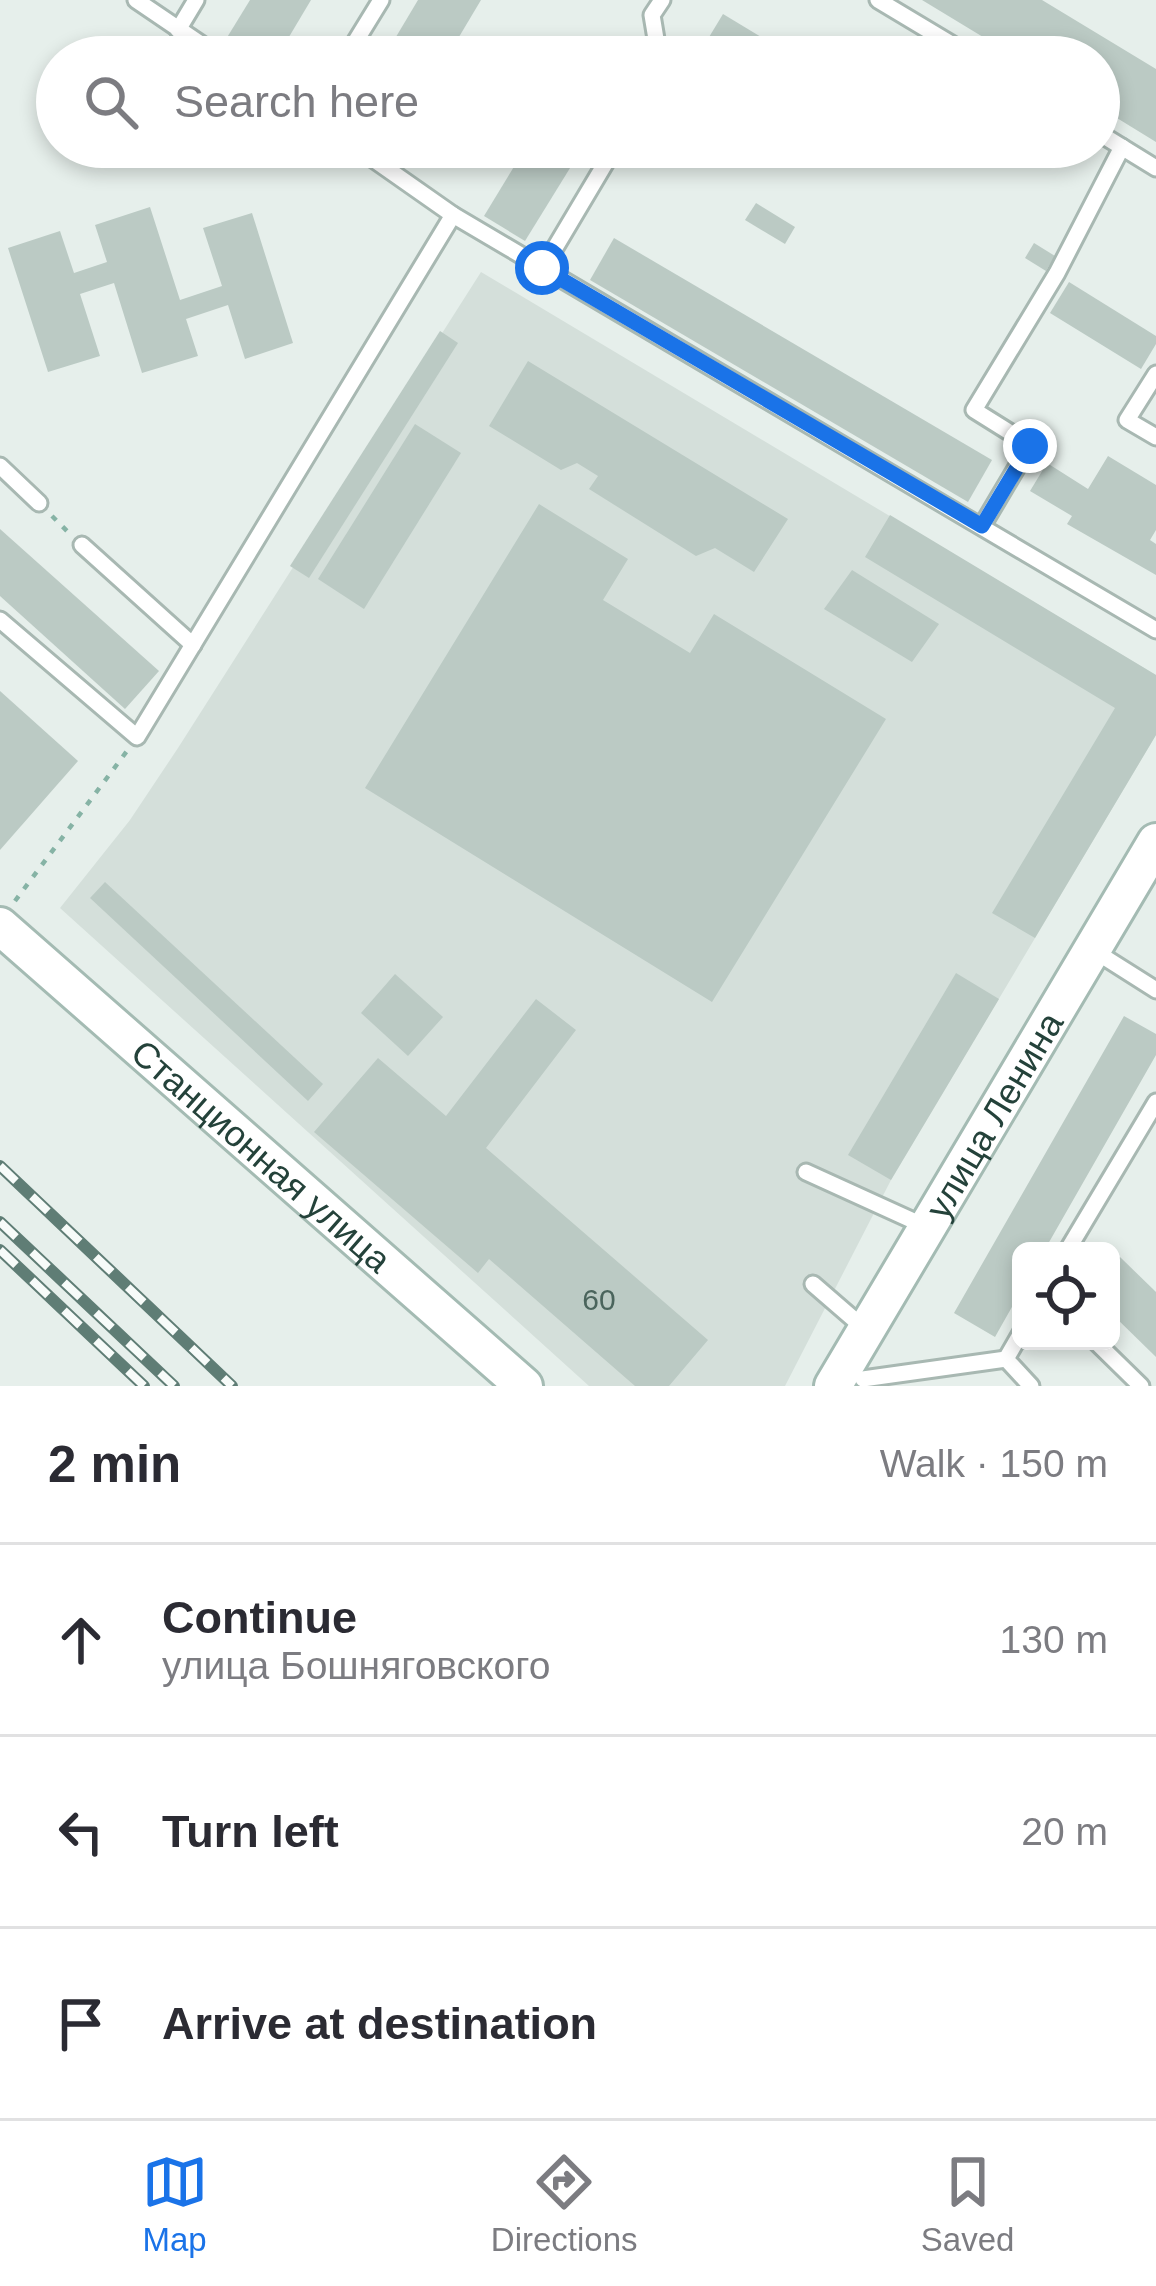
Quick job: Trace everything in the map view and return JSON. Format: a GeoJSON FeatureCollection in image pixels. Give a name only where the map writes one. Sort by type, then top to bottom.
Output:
{"type":"FeatureCollection","features":[{"type":"Feature","properties":{"kind":"main road","name":"улица Ленина"},"geometry":{"type":"LineString","coordinates":[[868,1332],[1156,842]]}},
{"type":"Feature","properties":{"kind":"main road","name":"Станционная улица"},"geometry":{"type":"LineString","coordinates":[[7,914],[524,1386]]}},
{"type":"Feature","properties":{"kind":"main road"},"geometry":{"type":"LineString","coordinates":[[853,1384],[868,1332]]}},
{"type":"Feature","properties":{"kind":"lane"},"geometry":{"type":"LineString","coordinates":[[178,30],[196,0]]}},
{"type":"Feature","properties":{"kind":"lane"},"geometry":{"type":"LineString","coordinates":[[359,36],[381,0]]}},
{"type":"Feature","properties":{"kind":"lane"},"geometry":{"type":"LineString","coordinates":[[656,36],[652,15],[662,0]]}},
{"type":"Feature","properties":{"kind":"lane"},"geometry":{"type":"LineString","coordinates":[[878,0],[938,36]]}},
{"type":"Feature","properties":{"kind":"lane"},"geometry":{"type":"LineString","coordinates":[[144,2],[187,36]]}},
{"type":"Feature","properties":{"kind":"lane"},"geometry":{"type":"LineString","coordinates":[[1120,151],[1122,147],[1156,168]]}},
{"type":"Feature","properties":{"kind":"lane"},"geometry":{"type":"LineString","coordinates":[[386,168],[453,215],[1156,630]]}},
{"type":"Feature","properties":{"kind":"lane"},"geometry":{"type":"LineString","coordinates":[[542,268],[602,168]]}},
{"type":"Feature","properties":{"kind":"lane"},"geometry":{"type":"LineString","coordinates":[[982,526],[1030,446],[974,410],[1057,274],[1111,168]]}},
{"type":"Feature","properties":{"kind":"lane"},"geometry":{"type":"LineString","coordinates":[[0,620],[137,737],[453,215]]}},
{"type":"Feature","properties":{"kind":"lane"},"geometry":{"type":"LineString","coordinates":[[1156,374],[1127,420],[1156,437]]}},
{"type":"Feature","properties":{"kind":"lane"},"geometry":{"type":"LineString","coordinates":[[0,466],[39,503]]}},
{"type":"Feature","properties":{"kind":"lane"},"geometry":{"type":"LineString","coordinates":[[82,545],[193,645]]}},
{"type":"Feature","properties":{"kind":"lane"},"geometry":{"type":"LineString","coordinates":[[1093,950],[1156,990]]}},
{"type":"Feature","properties":{"kind":"lane"},"geometry":{"type":"LineString","coordinates":[[1072,1242],[1156,1102]]}},
{"type":"Feature","properties":{"kind":"lane"},"geometry":{"type":"LineString","coordinates":[[806,1172],[929,1228]]}},
{"type":"Feature","properties":{"kind":"lane"},"geometry":{"type":"LineString","coordinates":[[813,1284],[868,1332]]}},
{"type":"Feature","properties":{"kind":"lane"},"geometry":{"type":"LineString","coordinates":[[1006,1359],[1012,1349]]}},
{"type":"Feature","properties":{"kind":"lane"},"geometry":{"type":"LineString","coordinates":[[1104,1350],[1142,1386]]}},
{"type":"Feature","properties":{"kind":"lane"},"geometry":{"type":"LineString","coordinates":[[853,1384],[1006,1359]]}},
{"type":"Feature","properties":{"kind":"lane"},"geometry":{"type":"LineString","coordinates":[[1006,1359],[1031,1386]]}},
{"type":"Feature","properties":{"kind":"path"},"geometry":{"type":"LineString","coordinates":[[39,503],[82,545]]}},
{"type":"Feature","properties":{"kind":"path"},"geometry":{"type":"LineString","coordinates":[[7,914],[137,737]]}},
{"type":"Feature","properties":{"kind":"shaded area"},"geometry":{"type":"Polygon","coordinates":[[[481,272],[1156,675],[1156,735],[891,1180],[785,1386],[589,1386],[60,908],[130,820],[178,748],[481,272]]]}},
{"type":"Feature","properties":{"kind":"building"},"geometry":{"type":"Polygon","coordinates":[[[250,0],[311,0],[290,36],[228,36],[250,0]]]}},
{"type":"Feature","properties":{"kind":"building"},"geometry":{"type":"Polygon","coordinates":[[[418,0],[481,0],[460,36],[397,36],[418,0]]]}},
{"type":"Feature","properties":{"kind":"building"},"geometry":{"type":"Polygon","coordinates":[[[922,0],[1042,0],[1101,36],[981,36],[922,0]]]}},
{"type":"Feature","properties":{"kind":"building"},"geometry":{"type":"Polygon","coordinates":[[[723,14],[759,36],[710,36],[723,14]]]}},
{"type":"Feature","properties":{"kind":"building"},"geometry":{"type":"Polygon","coordinates":[[[1120,47],[1156,69],[1156,142],[1120,120],[1120,47]]]}},
{"type":"Feature","properties":{"kind":"building"},"geometry":{"type":"Polygon","coordinates":[[[513,168],[570,168],[525,241],[484,216],[513,168]]]}},
{"type":"Feature","properties":{"kind":"building"},"geometry":{"type":"Polygon","coordinates":[[[756,203],[795,227],[785,244],[745,220],[756,203]]]}},
{"type":"Feature","properties":{"kind":"building"},"geometry":{"type":"Polygon","coordinates":[[[150,207],[180,300],[222,286],[203,228],[252,213],[293,343],[245,359],[228,305],[186,319],[198,356],[142,373],[114,283],[80,294],[100,356],[48,372],[8,248],[60,231],[74,273],[107,262],[95,225],[150,207]]]}},
{"type":"Feature","properties":{"kind":"building"},"geometry":{"type":"Polygon","coordinates":[[[614,238],[992,460],[968,502],[590,280],[614,238]]]}},
{"type":"Feature","properties":{"kind":"building"},"geometry":{"type":"Polygon","coordinates":[[[1034,243],[1055,256],[1046,271],[1025,258],[1034,243]]]}},
{"type":"Feature","properties":{"kind":"building"},"geometry":{"type":"Polygon","coordinates":[[[1069,282],[1156,336],[1141,369],[1050,313],[1069,282]]]}},
{"type":"Feature","properties":{"kind":"building"},"geometry":{"type":"Polygon","coordinates":[[[440,331],[458,343],[309,578],[290,566],[440,331]]]}},
{"type":"Feature","properties":{"kind":"building"},"geometry":{"type":"Polygon","coordinates":[[[528,361],[788,519],[754,572],[715,548],[696,556],[589,489],[598,476],[577,463],[561,470],[489,426],[528,361]]]}},
{"type":"Feature","properties":{"kind":"building"},"geometry":{"type":"Polygon","coordinates":[[[415,424],[461,453],[364,609],[318,579],[415,424]]]}},
{"type":"Feature","properties":{"kind":"building"},"geometry":{"type":"Polygon","coordinates":[[[1108,456],[1156,485],[1156,530],[1150,540],[1156,544],[1156,575],[1067,524],[1072,516],[1030,491],[1047,463],[1088,489],[1108,456]]]}},
{"type":"Feature","properties":{"kind":"building"},"geometry":{"type":"Polygon","coordinates":[[[539,504],[628,559],[603,600],[690,653],[714,614],[886,719],[712,1002],[365,788],[539,504]]]}},
{"type":"Feature","properties":{"kind":"building"},"geometry":{"type":"Polygon","coordinates":[[[890,515],[1156,675],[1156,735],[1035,938],[992,913],[1115,708],[865,557],[890,515]]]}},
{"type":"Feature","properties":{"kind":"building"},"geometry":{"type":"Polygon","coordinates":[[[0,529],[159,671],[125,709],[0,596],[0,529]]]}},
{"type":"Feature","properties":{"kind":"building"},"geometry":{"type":"Polygon","coordinates":[[[852,570],[939,624],[912,662],[824,609],[852,570]]]}},
{"type":"Feature","properties":{"kind":"building"},"geometry":{"type":"Polygon","coordinates":[[[0,691],[78,761],[0,850],[0,691]]]}},
{"type":"Feature","properties":{"kind":"building"},"geometry":{"type":"Polygon","coordinates":[[[105,882],[323,1084],[308,1101],[90,898],[105,882]]]}},
{"type":"Feature","properties":{"kind":"building"},"geometry":{"type":"Polygon","coordinates":[[[956,973],[999,999],[891,1180],[848,1155],[956,973]]]}},
{"type":"Feature","properties":{"kind":"building"},"geometry":{"type":"Polygon","coordinates":[[[395,974],[443,1017],[408,1056],[361,1013],[395,974]]]}},
{"type":"Feature","properties":{"kind":"building"},"geometry":{"type":"Polygon","coordinates":[[[536,999],[576,1030],[486,1148],[708,1340],[669,1386],[635,1386],[489,1259],[478,1273],[314,1132],[378,1058],[446,1116],[536,999]]]}},
{"type":"Feature","properties":{"kind":"building"},"geometry":{"type":"Polygon","coordinates":[[[1124,1016],[1156,1034],[1156,1055],[1049,1242],[1012,1242],[1012,1307],[995,1337],[954,1313],[1124,1016]]]}},
{"type":"Feature","properties":{"kind":"building"},"geometry":{"type":"Polygon","coordinates":[[[1120,1257],[1156,1292],[1156,1357],[1120,1322],[1120,1257]]]}},
{"type":"Feature","properties":{"kind":"railway"},"geometry":{"type":"LineString","coordinates":[[0,1166],[232,1386]]}},
{"type":"Feature","properties":{"kind":"railway"},"geometry":{"type":"LineString","coordinates":[[0,1222],[174,1386]]}},
{"type":"Feature","properties":{"kind":"railway"},"geometry":{"type":"LineString","coordinates":[[0,1250],[144,1386]]}},
{"type":"Feature","properties":{"kind":"route"},"geometry":{"type":"LineString","coordinates":[[542,268],[982,526],[1030,446]]}}]}
